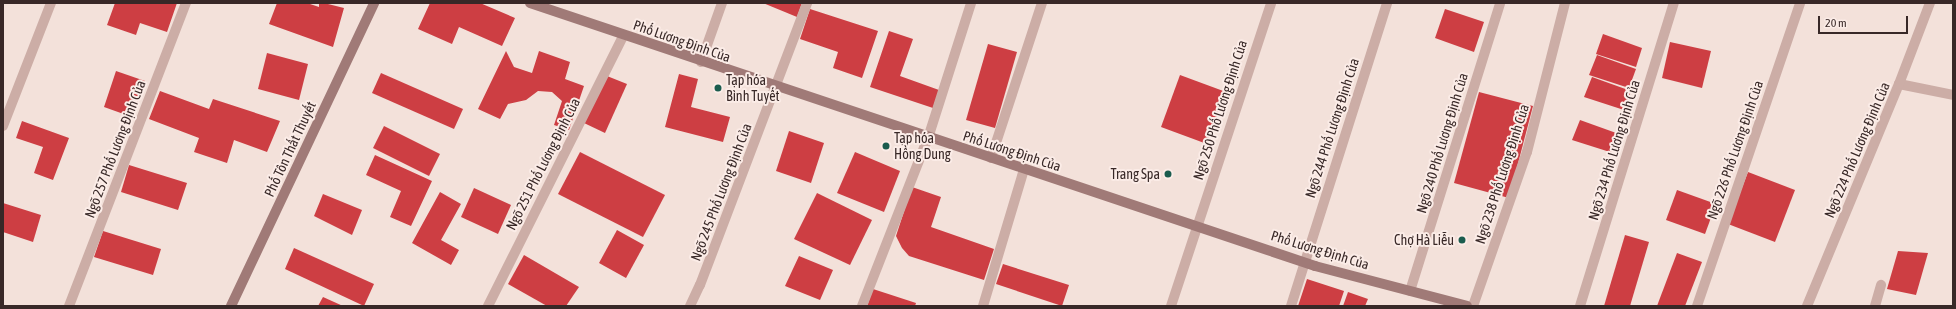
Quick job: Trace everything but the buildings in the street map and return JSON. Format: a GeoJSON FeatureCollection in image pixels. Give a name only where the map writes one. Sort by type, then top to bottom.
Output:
{"type":"FeatureCollection","features":[{"type":"Feature","properties":{"kind":"main road","name":"Phố Tôn Thất Thuyết"},"geometry":{"type":"LineString","coordinates":[[231,306],[374,3]]}},
{"type":"Feature","properties":{"kind":"main road","name":"Phố Lương Định Của"},"geometry":{"type":"LineString","coordinates":[[530,3],[543,5],[701,62],[1304,261],[1410,291],[1441,303],[1467,306]]}},
{"type":"Feature","properties":{"kind":"street"},"geometry":{"type":"LineString","coordinates":[[3,126],[51,3]]}},
{"type":"Feature","properties":{"kind":"street","name":"Ngõ 257 Phố Lương Định Của"},"geometry":{"type":"LineString","coordinates":[[69,306],[186,3]]}},
{"type":"Feature","properties":{"kind":"street"},"geometry":{"type":"LineString","coordinates":[[701,62],[722,3]]}},
{"type":"Feature","properties":{"kind":"street","name":"Ngõ 245 Phố Lương Định Của"},"geometry":{"type":"LineString","coordinates":[[690,306],[700,285],[807,3]]}},
{"type":"Feature","properties":{"kind":"street"},"geometry":{"type":"LineString","coordinates":[[862,306],[928,138],[971,3]]}},
{"type":"Feature","properties":{"kind":"street"},"geometry":{"type":"LineString","coordinates":[[991,158],[1042,3]]}},
{"type":"Feature","properties":{"kind":"street","name":"Ngõ 250 Phố Lương Định Của"},"geometry":{"type":"LineString","coordinates":[[1171,306],[1270,3]]}},
{"type":"Feature","properties":{"kind":"street","name":"Ngõ 244 Phố Lương Định Của"},"geometry":{"type":"LineString","coordinates":[[1292,306],[1304,261],[1387,3]]}},
{"type":"Feature","properties":{"kind":"street","name":"Ngõ 240 Phố Lương Định Của"},"geometry":{"type":"LineString","coordinates":[[1410,291],[1500,3]]}},
{"type":"Feature","properties":{"kind":"street","name":"Ngõ 238 Phố Lương Định Của"},"geometry":{"type":"LineString","coordinates":[[1474,306],[1527,152],[1565,3]]}},
{"type":"Feature","properties":{"kind":"street","name":"Ngõ 234 Phố Lương Định Của"},"geometry":{"type":"LineString","coordinates":[[1580,306],[1674,3]]}},
{"type":"Feature","properties":{"kind":"street","name":"Ngõ 226 Phố Lương Định Của"},"geometry":{"type":"LineString","coordinates":[[1696,306],[1800,3]]}},
{"type":"Feature","properties":{"kind":"street","name":"Ngõ 224 Phố Lương Định Của"},"geometry":{"type":"LineString","coordinates":[[1807,306],[1899,84],[1930,3]]}},
{"type":"Feature","properties":{"kind":"street","name":"Ngõ 251 Phố Lương Định Của"},"geometry":{"type":"LineString","coordinates":[[488,306],[624,35]]}},
{"type":"Feature","properties":{"kind":"street"},"geometry":{"type":"LineString","coordinates":[[1899,84],[1953,95]]}},
{"type":"Feature","properties":{"kind":"street"},"geometry":{"type":"LineString","coordinates":[[983,306],[1024,169]]}},
{"type":"Feature","properties":{"kind":"street"},"geometry":{"type":"LineString","coordinates":[[1875,306],[1880,285]]}},
{"type":"Feature","properties":{"kind":"place","name":"Tạp hóa Bình Tuyết"},"geometry":{"type":"Point","coordinates":[718,88]}},
{"type":"Feature","properties":{"kind":"place","name":"Tạp hóa Hồng Dung"},"geometry":{"type":"Point","coordinates":[886,146]}},
{"type":"Feature","properties":{"kind":"place","name":"Trang Spa"},"geometry":{"type":"Point","coordinates":[1168,174]}},
{"type":"Feature","properties":{"kind":"place","name":"Chợ Hà Liễu"},"geometry":{"type":"Point","coordinates":[1462,240]}}]}
